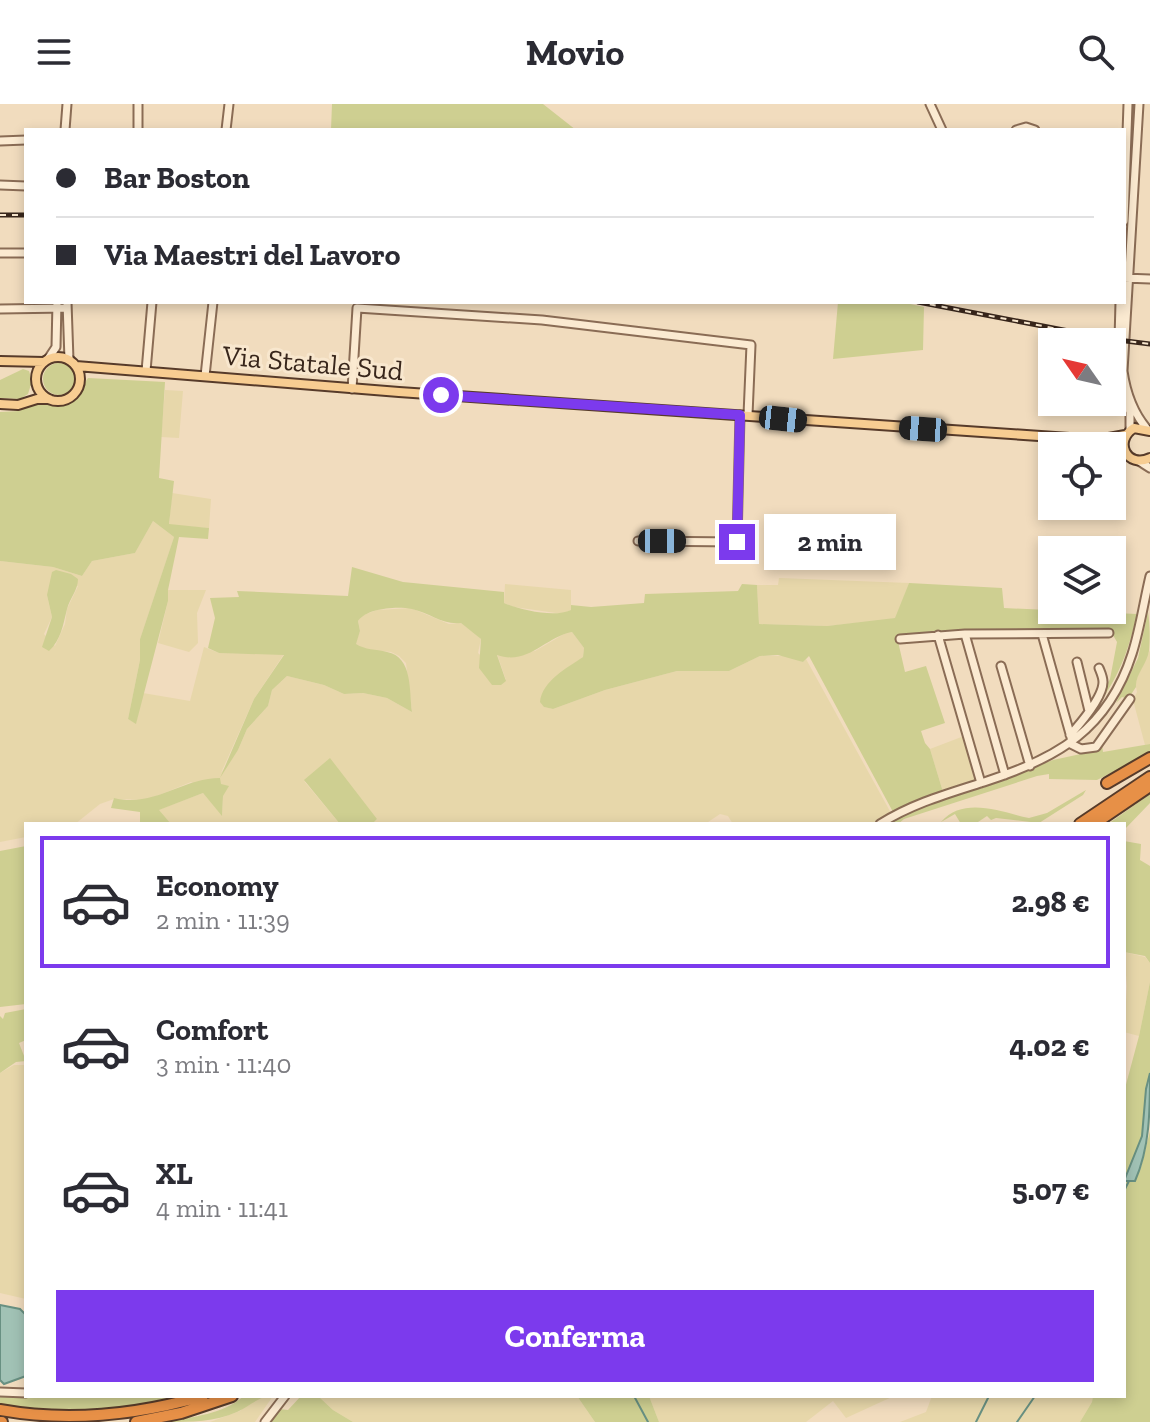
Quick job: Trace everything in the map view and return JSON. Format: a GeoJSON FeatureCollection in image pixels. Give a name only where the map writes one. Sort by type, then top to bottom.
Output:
{"type":"FeatureCollection","features":[{"type":"Feature","properties":{"kind":"highway"},"geometry":{"type":"LineString","coordinates":[[1107,783],[1150,758]]}},
{"type":"Feature","properties":{"kind":"highway"},"geometry":{"type":"LineString","coordinates":[[1083,822],[1150,777]]}},
{"type":"Feature","properties":{"kind":"highway"},"geometry":{"type":"LineString","coordinates":[[1097,822],[1150,789]]}},
{"type":"Feature","properties":{"kind":"highway"},"geometry":{"type":"LineString","coordinates":[[1109,822],[1150,789]]}},
{"type":"Feature","properties":{"kind":"highway"},"geometry":{"type":"LineString","coordinates":[[0,1410],[47,1416],[96,1415],[148,1409],[195,1398]]}},
{"type":"Feature","properties":{"kind":"highway"},"geometry":{"type":"LineString","coordinates":[[136,1422],[195,1409],[226,1398]]}},
{"type":"Feature","properties":{"kind":"main road"},"geometry":{"type":"LineString","coordinates":[[5,361],[46,361],[59,357],[73,363],[80,383]]}},
{"type":"Feature","properties":{"kind":"main road"},"geometry":{"type":"LineString","coordinates":[[5,361],[23,364],[49,399]]}},
{"type":"Feature","properties":{"kind":"main road"},"geometry":{"type":"LineString","coordinates":[[23,404],[32,396],[46,361]]}},
{"type":"Feature","properties":{"kind":"main road","name":"Via Statale Sud"},"geometry":{"type":"LineString","coordinates":[[73,363],[105,369],[352,389],[1038,436]]}},
{"type":"Feature","properties":{"kind":"main road"},"geometry":{"type":"LineString","coordinates":[[0,404],[69,398],[91,372],[105,369]]}},
{"type":"Feature","properties":{"kind":"main road"},"geometry":{"type":"LineString","coordinates":[[1149,430],[1139,427],[1128,433],[1123,448],[1127,455],[1139,461],[1150,458]]}},
{"type":"Feature","properties":{"kind":"street"},"geometry":{"type":"LineString","coordinates":[[65,128],[67,104]]}},
{"type":"Feature","properties":{"kind":"street"},"geometry":{"type":"LineString","coordinates":[[138,104],[138,128]]}},
{"type":"Feature","properties":{"kind":"street"},"geometry":{"type":"LineString","coordinates":[[226,128],[229,104]]}},
{"type":"Feature","properties":{"kind":"street"},"geometry":{"type":"LineString","coordinates":[[930,104],[941,128]]}},
{"type":"Feature","properties":{"kind":"street"},"geometry":{"type":"LineString","coordinates":[[1126,146],[1128,104]]}},
{"type":"Feature","properties":{"kind":"street"},"geometry":{"type":"LineString","coordinates":[[1126,301],[1128,231],[1136,167],[1139,104]]}},
{"type":"Feature","properties":{"kind":"street"},"geometry":{"type":"LineString","coordinates":[[0,141],[24,140]]}},
{"type":"Feature","properties":{"kind":"street"},"geometry":{"type":"LineString","coordinates":[[1126,167],[1136,167]]}},
{"type":"Feature","properties":{"kind":"street"},"geometry":{"type":"LineString","coordinates":[[0,185],[24,186]]}},
{"type":"Feature","properties":{"kind":"street"},"geometry":{"type":"LineString","coordinates":[[0,253],[24,253]]}},
{"type":"Feature","properties":{"kind":"street"},"geometry":{"type":"LineString","coordinates":[[1127,278],[1150,279]]}},
{"type":"Feature","properties":{"kind":"street"},"geometry":{"type":"LineString","coordinates":[[146,371],[152,304]]}},
{"type":"Feature","properties":{"kind":"street"},"geometry":{"type":"LineString","coordinates":[[205,376],[213,304]]}},
{"type":"Feature","properties":{"kind":"street"},"geometry":{"type":"LineString","coordinates":[[1120,304],[1118,378],[1130,412],[1128,433]]}},
{"type":"Feature","properties":{"kind":"street"},"geometry":{"type":"LineString","coordinates":[[1126,304],[1123,371],[1132,402],[1149,430]]}},
{"type":"Feature","properties":{"kind":"street"},"geometry":{"type":"LineString","coordinates":[[46,361],[56,347],[57,305]]}},
{"type":"Feature","properties":{"kind":"street"},"geometry":{"type":"LineString","coordinates":[[0,309],[67,305],[73,363]]}},
{"type":"Feature","properties":{"kind":"street"},"geometry":{"type":"LineString","coordinates":[[352,389],[357,308],[542,320],[751,345],[737,542],[638,541]]}},
{"type":"Feature","properties":{"kind":"street"},"geometry":{"type":"LineString","coordinates":[[1139,461],[1150,468]]}},
{"type":"Feature","properties":{"kind":"street"},"geometry":{"type":"LineString","coordinates":[[884,822],[921,803],[1030,766],[1090,726],[1120,684],[1133,653],[1150,576]]}},
{"type":"Feature","properties":{"kind":"street"},"geometry":{"type":"LineString","coordinates":[[900,639],[965,634],[1109,633]]}},
{"type":"Feature","properties":{"kind":"street"},"geometry":{"type":"LineString","coordinates":[[965,634],[1005,775]]}},
{"type":"Feature","properties":{"kind":"street"},"geometry":{"type":"LineString","coordinates":[[1042,634],[1070,740],[1081,749],[1096,747],[1130,699]]}},
{"type":"Feature","properties":{"kind":"street"},"geometry":{"type":"LineString","coordinates":[[938,635],[981,783]]}},
{"type":"Feature","properties":{"kind":"street"},"geometry":{"type":"LineString","coordinates":[[1077,662],[1089,711]]}},
{"type":"Feature","properties":{"kind":"street"},"geometry":{"type":"LineString","coordinates":[[1001,666],[1030,766]]}},
{"type":"Feature","properties":{"kind":"street"},"geometry":{"type":"LineString","coordinates":[[1070,740],[1103,682],[1099,668]]}},
{"type":"Feature","properties":{"kind":"street"},"geometry":{"type":"LineString","coordinates":[[0,1392],[24,1393]]}},
{"type":"Feature","properties":{"kind":"street"},"geometry":{"type":"LineString","coordinates":[[265,1422],[283,1398]]}},
{"type":"Feature","properties":{"kind":"shaded area"},"geometry":{"type":"Polygon","coordinates":[[[165,390],[183,391],[179,438],[161,437],[165,390]]]}},
{"type":"Feature","properties":{"kind":"shaded area"},"geometry":{"type":"Polygon","coordinates":[[[172,493],[211,499],[209,528],[169,525],[172,493]]]}},
{"type":"Feature","properties":{"kind":"shaded area"},"geometry":{"type":"Polygon","coordinates":[[[153,521],[174,537],[140,639],[140,660],[128,719],[136,723],[143,693],[190,701],[204,647],[219,653],[284,654],[254,699],[221,773],[238,750],[247,729],[268,706],[272,690],[287,676],[324,685],[344,694],[363,693],[387,698],[412,712],[406,663],[391,652],[355,645],[361,616],[377,610],[411,608],[449,624],[461,623],[476,634],[481,639],[478,653],[506,680],[497,654],[535,651],[572,632],[584,648],[583,657],[562,672],[544,707],[553,709],[605,690],[677,671],[729,671],[760,656],[789,656],[803,662],[806,659],[891,813],[875,822],[732,822],[728,816],[720,814],[708,822],[374,822],[377,819],[304,781],[338,822],[169,822],[158,810],[203,793],[222,815],[223,796],[191,782],[147,800],[114,799],[100,804],[78,822],[24,822],[24,837],[0,842],[0,561],[53,567],[82,576],[92,561],[135,553],[153,521]],[[78,586],[47,595],[52,617],[44,634],[55,646],[65,624],[67,609],[78,586]]]}},
{"type":"Feature","properties":{"kind":"shaded area"},"geometry":{"type":"Polygon","coordinates":[[[779,578],[909,583],[896,618],[827,626],[759,624],[757,585],[778,585],[779,578]]]}},
{"type":"Feature","properties":{"kind":"shaded area"},"geometry":{"type":"Polygon","coordinates":[[[505,584],[571,590],[571,610],[563,614],[514,607],[504,603],[505,584]]]}},
{"type":"Feature","properties":{"kind":"shaded area"},"geometry":{"type":"Polygon","coordinates":[[[168,590],[206,590],[197,613],[198,643],[189,652],[158,643],[168,590]]]}},
{"type":"Feature","properties":{"kind":"shaded area"},"geometry":{"type":"Polygon","coordinates":[[[1150,650],[1150,744],[1145,745],[1133,700],[1137,692],[1135,682],[1150,650]]]}},
{"type":"Feature","properties":{"kind":"shaded area"},"geometry":{"type":"Polygon","coordinates":[[[964,736],[976,780],[943,792],[930,749],[964,736]]]}},
{"type":"Feature","properties":{"kind":"shaded area"},"geometry":{"type":"Polygon","coordinates":[[[1126,952],[1145,957],[1150,963],[1150,982],[1139,1036],[1126,1033],[1126,952]]]}},
{"type":"Feature","properties":{"kind":"shaded area"},"geometry":{"type":"Polygon","coordinates":[[[14,1065],[24,1065],[24,1299],[0,1293],[0,1073],[14,1065]]]}},
{"type":"Feature","properties":{"kind":"shaded area"},"geometry":{"type":"Polygon","coordinates":[[[1150,1073],[1144,1155],[1135,1181],[1126,1181],[1142,1136],[1150,1073]]]}},
{"type":"Feature","properties":{"kind":"shaded area"},"geometry":{"type":"Polygon","coordinates":[[[0,1305],[20,1309],[24,1313],[24,1377],[4,1384],[0,1380],[0,1305]]]}},
{"type":"Feature","properties":{"kind":"shaded area"},"geometry":{"type":"Polygon","coordinates":[[[261,1398],[272,1398],[255,1422],[210,1422],[240,1411],[261,1398]]]}},
{"type":"Feature","properties":{"kind":"shaded area"},"geometry":{"type":"Polygon","coordinates":[[[320,1398],[578,1398],[595,1422],[353,1422],[320,1398]]]}},
{"type":"Feature","properties":{"kind":"shaded area"},"geometry":{"type":"Polygon","coordinates":[[[650,1398],[890,1398],[846,1418],[833,1401],[806,1422],[659,1422],[650,1398]]]}},
{"type":"Feature","properties":{"kind":"shaded area"},"geometry":{"type":"Polygon","coordinates":[[[931,1398],[1093,1398],[1080,1422],[900,1422],[926,1412],[931,1398]]]}},
{"type":"Feature","properties":{"kind":"green space"},"geometry":{"type":"Polygon","coordinates":[[[332,104],[543,104],[573,128],[331,128],[332,104]]]}},
{"type":"Feature","properties":{"kind":"green space"},"geometry":{"type":"Polygon","coordinates":[[[838,304],[910,304],[924,307],[923,350],[833,359],[838,304]]]}},
{"type":"Feature","properties":{"kind":"green space"},"geometry":{"type":"Polygon","coordinates":[[[59,363],[70,368],[75,379],[70,390],[59,395],[48,390],[43,379],[48,368],[59,363]]]}},
{"type":"Feature","properties":{"kind":"green space"},"geometry":{"type":"Polygon","coordinates":[[[23,369],[29,371],[32,381],[28,394],[20,399],[0,398],[0,380],[23,369]]]}},
{"type":"Feature","properties":{"kind":"green space"},"geometry":{"type":"Polygon","coordinates":[[[88,378],[165,382],[159,478],[174,481],[169,524],[209,528],[208,539],[179,537],[168,601],[136,724],[128,719],[140,660],[140,639],[174,537],[153,521],[135,553],[92,561],[82,576],[53,567],[0,561],[0,412],[19,411],[41,400],[65,401],[77,394],[88,378]]]}},
{"type":"Feature","properties":{"kind":"green space"},"geometry":{"type":"Polygon","coordinates":[[[352,567],[403,582],[504,592],[504,603],[547,613],[571,610],[571,605],[591,607],[644,603],[645,594],[738,591],[742,584],[757,585],[759,624],[827,626],[895,618],[909,583],[1002,588],[1004,608],[1038,610],[1038,624],[1126,624],[1126,614],[1137,614],[1116,676],[1093,711],[1110,679],[1117,642],[1110,630],[966,631],[897,637],[905,672],[926,666],[945,723],[921,731],[943,792],[893,812],[809,656],[803,662],[778,655],[760,656],[729,671],[677,671],[605,690],[553,709],[544,707],[540,702],[545,688],[583,657],[584,648],[572,632],[518,657],[497,655],[506,681],[501,685],[492,685],[479,668],[481,639],[461,623],[448,622],[406,608],[391,608],[368,613],[358,621],[360,631],[356,644],[387,652],[401,660],[408,676],[412,712],[387,698],[363,693],[344,694],[324,685],[287,676],[272,690],[268,706],[247,729],[220,778],[254,699],[284,655],[219,653],[208,648],[215,618],[210,598],[239,597],[237,591],[348,596],[352,567]]]}},
{"type":"Feature","properties":{"kind":"green space"},"geometry":{"type":"Polygon","coordinates":[[[56,570],[78,579],[59,637],[49,651],[42,647],[52,617],[47,595],[52,572],[56,570]]]}},
{"type":"Feature","properties":{"kind":"green space"},"geometry":{"type":"Polygon","coordinates":[[[1148,612],[1148,656],[1128,699],[1122,697],[1116,703],[1138,658],[1148,612]]]}},
{"type":"Feature","properties":{"kind":"green space"},"geometry":{"type":"Polygon","coordinates":[[[1150,744],[1150,753],[1097,780],[1049,779],[1049,774],[1037,776],[900,822],[890,822],[941,799],[1053,760],[1090,752],[1102,745],[1103,752],[1150,744]]]}},
{"type":"Feature","properties":{"kind":"green space"},"geometry":{"type":"Polygon","coordinates":[[[330,758],[377,819],[374,822],[338,822],[304,780],[330,758]]]}},
{"type":"Feature","properties":{"kind":"green space"},"geometry":{"type":"Polygon","coordinates":[[[220,778],[221,784],[229,786],[223,796],[222,816],[203,793],[159,810],[169,822],[140,822],[140,812],[111,808],[114,798],[142,799],[206,779],[220,778]]]}},
{"type":"Feature","properties":{"kind":"green space"},"geometry":{"type":"Polygon","coordinates":[[[1086,790],[1041,822],[991,820],[987,816],[978,822],[960,822],[955,814],[941,822],[950,814],[971,808],[1029,818],[1047,813],[1086,790]]]}},
{"type":"Feature","properties":{"kind":"green space"},"geometry":{"type":"Polygon","coordinates":[[[1150,794],[1150,803],[1126,828],[1126,822],[1111,822],[1150,794]]]}},
{"type":"Feature","properties":{"kind":"green space"},"geometry":{"type":"Polygon","coordinates":[[[1126,841],[1141,844],[1140,860],[1150,866],[1150,963],[1145,956],[1126,952],[1126,841]]]}},
{"type":"Feature","properties":{"kind":"green space"},"geometry":{"type":"Polygon","coordinates":[[[24,846],[24,1004],[0,1007],[0,851],[24,846]]]}},
{"type":"Feature","properties":{"kind":"green space"},"geometry":{"type":"Polygon","coordinates":[[[1150,982],[1150,1073],[1140,1171],[1150,1131],[1150,1422],[1080,1422],[1093,1398],[1126,1398],[1126,1085],[1150,982]]]}},
{"type":"Feature","properties":{"kind":"green space"},"geometry":{"type":"Polygon","coordinates":[[[24,1009],[24,1041],[19,1043],[24,1061],[16,1062],[0,1073],[0,1016],[3,1019],[5,1013],[24,1009]]]}},
{"type":"Feature","properties":{"kind":"green space"},"geometry":{"type":"Polygon","coordinates":[[[0,1396],[170,1398],[112,1408],[45,1409],[0,1405],[0,1396]]]}},
{"type":"Feature","properties":{"kind":"green space"},"geometry":{"type":"Polygon","coordinates":[[[241,1398],[262,1398],[220,1418],[166,1422],[217,1411],[241,1398]]]}},
{"type":"Feature","properties":{"kind":"green space"},"geometry":{"type":"Polygon","coordinates":[[[299,1398],[320,1398],[353,1422],[268,1422],[279,1409],[288,1410],[299,1398]]]}},
{"type":"Feature","properties":{"kind":"green space"},"geometry":{"type":"Polygon","coordinates":[[[578,1398],[650,1398],[659,1422],[595,1422],[578,1398]]]}},
{"type":"Feature","properties":{"kind":"waterway"},"geometry":{"type":"LineString","coordinates":[[1126,1187],[1129,1181]]}},
{"type":"Feature","properties":{"kind":"waterway"},"geometry":{"type":"LineString","coordinates":[[635,1398],[648,1422]]}},
{"type":"Feature","properties":{"kind":"waterway"},"geometry":{"type":"LineString","coordinates":[[976,1422],[988,1398]]}},
{"type":"Feature","properties":{"kind":"waterway"},"geometry":{"type":"LineString","coordinates":[[1017,1422],[1034,1398]]}},
{"type":"Feature","properties":{"kind":"railway"},"geometry":{"type":"LineString","coordinates":[[0,215],[24,215]]}},
{"type":"Feature","properties":{"kind":"railway"},"geometry":{"type":"LineString","coordinates":[[928,304],[1150,344]]}},
{"type":"Feature","properties":{"kind":"route"},"geometry":{"type":"LineString","coordinates":[[441,395],[740,415],[737,542]]}}]}
